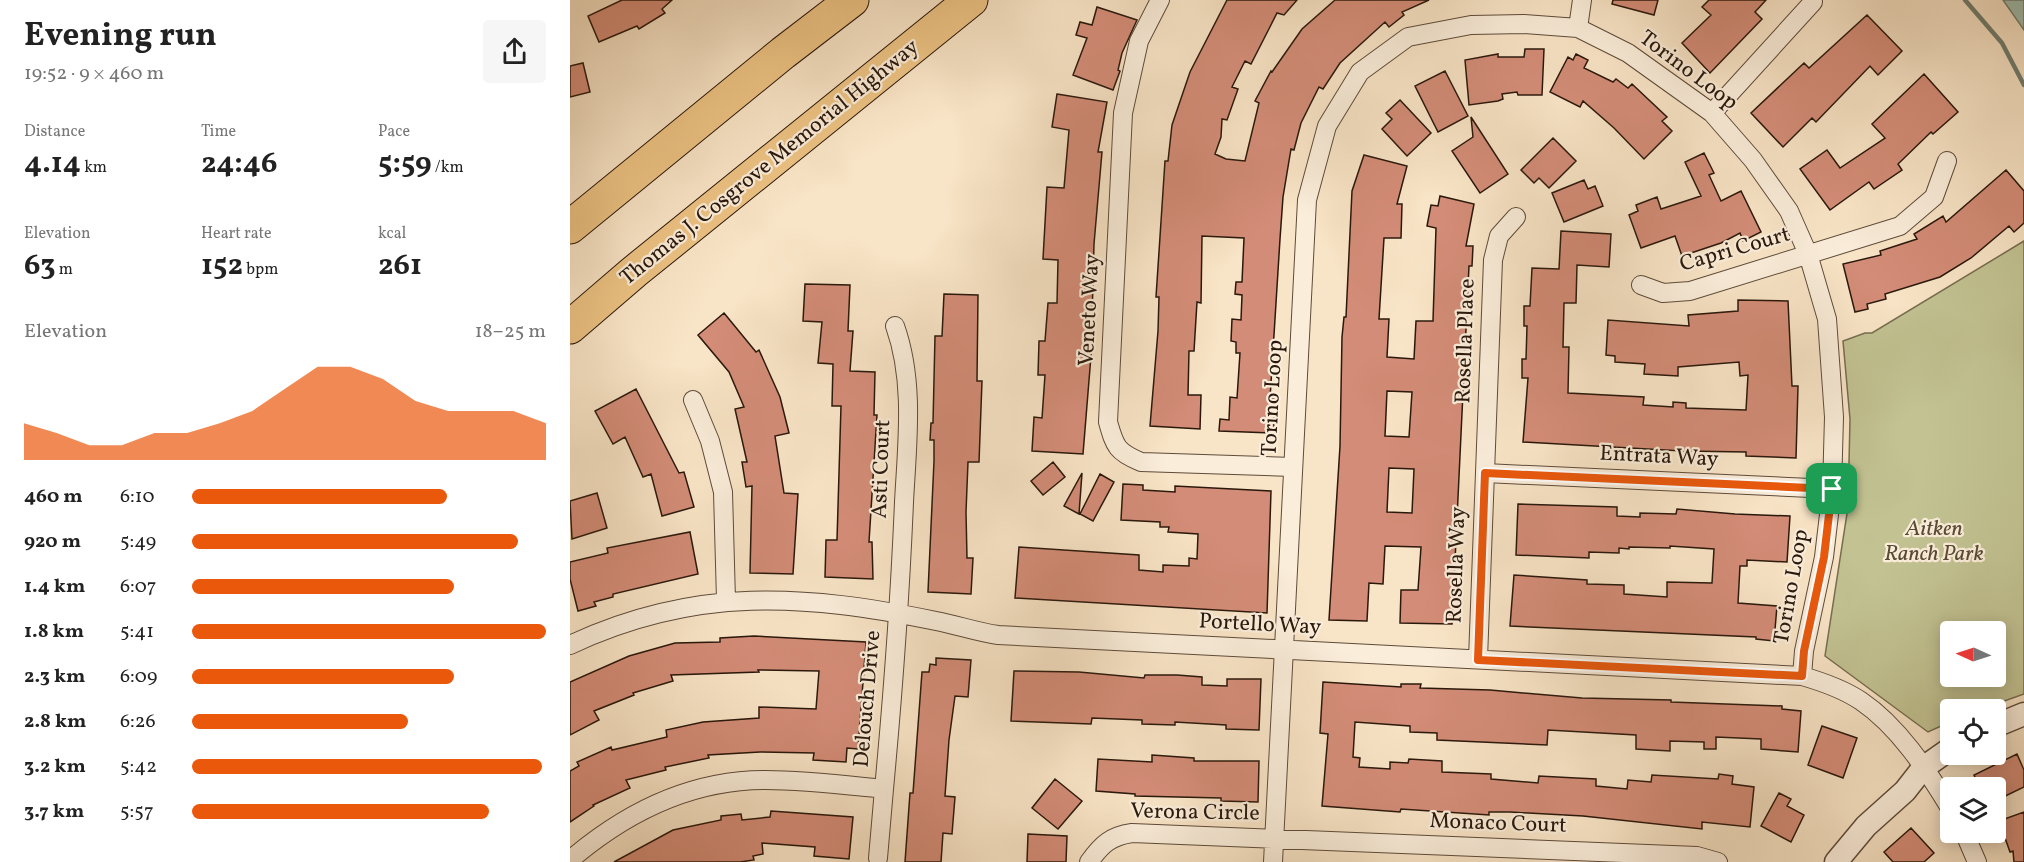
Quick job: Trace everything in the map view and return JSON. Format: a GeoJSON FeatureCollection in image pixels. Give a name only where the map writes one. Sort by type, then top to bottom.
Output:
{"type":"FeatureCollection","features":[{"type":"Feature","properties":{"kind":"highway"},"geometry":{"type":"LineString","coordinates":[[570,227],[783,53],[852,0]]}},
{"type":"Feature","properties":{"kind":"highway","name":"Thomas J. Cosgrove Memorial Highway"},"geometry":{"type":"LineString","coordinates":[[570,327],[634,272],[971,0]]}},
{"type":"Feature","properties":{"kind":"street","name":"Veneto Way"},"geometry":{"type":"LineString","coordinates":[[1160,0],[1139,41],[1123,113],[1108,422],[1123,454],[1141,462],[1293,467]]}},
{"type":"Feature","properties":{"kind":"street"},"geometry":{"type":"LineString","coordinates":[[1578,28],[1582,0]]}},
{"type":"Feature","properties":{"kind":"street"},"geometry":{"type":"LineString","coordinates":[[1712,113],[1813,2]]}},
{"type":"Feature","properties":{"kind":"street","name":"Torino Loop"},"geometry":{"type":"LineString","coordinates":[[1273,862],[1307,200],[1327,126],[1360,72],[1408,37],[1471,26],[1524,24],[1578,28],[1628,53],[1712,113],[1752,160],[1789,211],[1808,254],[1827,319],[1834,417],[1832,489],[1824,557],[1804,651],[1802,676]]}},
{"type":"Feature","properties":{"kind":"street","name":"Capri Court"},"geometry":{"type":"LineString","coordinates":[[1641,285],[1663,293],[1690,291],[1900,225],[1934,197],[1947,161]]}},
{"type":"Feature","properties":{"kind":"street","name":"Rosella Place"},"geometry":{"type":"LineString","coordinates":[[1485,473],[1493,260],[1499,236],[1515,217]]}},
{"type":"Feature","properties":{"kind":"street","name":"Asti Court"},"geometry":{"type":"LineString","coordinates":[[895,326],[902,344],[908,402],[899,614]]}},
{"type":"Feature","properties":{"kind":"street"},"geometry":{"type":"LineString","coordinates":[[693,400],[711,441],[723,492],[726,600]]}},
{"type":"Feature","properties":{"kind":"street","name":"Entrata Way"},"geometry":{"type":"LineString","coordinates":[[1485,473],[1832,489]]}},
{"type":"Feature","properties":{"kind":"street","name":"Rosella Way"},"geometry":{"type":"LineString","coordinates":[[1478,660],[1485,473]]}},
{"type":"Feature","properties":{"kind":"street","name":"Portello Way"},"geometry":{"type":"LineString","coordinates":[[570,643],[658,612],[726,600],[813,601],[899,614],[998,635],[1802,676],[1832,685],[1861,701],[1882,718],[1923,768],[1940,793]]}},
{"type":"Feature","properties":{"kind":"street","name":"Delouch Drive"},"geometry":{"type":"LineString","coordinates":[[878,858],[899,614]]}},
{"type":"Feature","properties":{"kind":"street"},"geometry":{"type":"LineString","coordinates":[[2006,721],[2024,714]]}},
{"type":"Feature","properties":{"kind":"street"},"geometry":{"type":"LineString","coordinates":[[1836,862],[1866,826],[1905,791],[1923,768],[1940,756]]}},
{"type":"Feature","properties":{"kind":"street","name":"Delouch Drive"},"geometry":{"type":"LineString","coordinates":[[570,860],[619,822],[666,799],[704,788],[764,780],[884,789]]}},
{"type":"Feature","properties":{"kind":"street","name":"Verona Circle"},"geometry":{"type":"LineString","coordinates":[[1089,862],[1101,846],[1115,836],[1132,833],[1274,839]]}},
{"type":"Feature","properties":{"kind":"street","name":"Monaco Court"},"geometry":{"type":"LineString","coordinates":[[1274,839],[1697,856],[1718,862]]}},
{"type":"Feature","properties":{"kind":"street"},"geometry":{"type":"LineString","coordinates":[[1969,843],[1977,862]]}},
{"type":"Feature","properties":{"kind":"green space","name":"Aitken Ranch Park"},"geometry":{"type":"Polygon","coordinates":[[[2024,241],[2024,694],[2006,700],[1940,699],[1940,727],[1928,732],[1825,656],[1848,507],[1850,419],[1843,341],[1865,333],[1872,333],[2024,241]]]}},
{"type":"Feature","properties":{"kind":"shaded area"},"geometry":{"type":"Polygon","coordinates":[[[2003,0],[2024,0],[2024,30],[2003,0]]]}},
{"type":"Feature","properties":{"kind":"building"},"geometry":{"type":"Polygon","coordinates":[[[622,0],[672,0],[662,9],[665,13],[639,29],[637,26],[599,42],[588,16],[622,0]]]}},
{"type":"Feature","properties":{"kind":"building"},"geometry":{"type":"Polygon","coordinates":[[[1227,0],[1297,0],[1284,15],[1277,13],[1251,64],[1245,61],[1232,87],[1238,89],[1227,120],[1222,119],[1221,137],[1215,154],[1226,159],[1245,161],[1259,103],[1255,101],[1271,71],[1302,29],[1335,0],[1429,0],[1402,12],[1404,15],[1389,27],[1385,22],[1340,63],[1323,89],[1319,87],[1301,123],[1294,150],[1291,149],[1283,197],[1270,399],[1274,399],[1274,433],[1219,431],[1220,419],[1229,420],[1230,397],[1237,398],[1240,353],[1236,353],[1236,342],[1231,341],[1232,319],[1241,320],[1242,295],[1235,294],[1236,282],[1242,282],[1244,238],[1202,236],[1201,303],[1197,302],[1194,351],[1189,351],[1188,395],[1201,395],[1200,429],[1150,426],[1158,331],[1159,297],[1156,297],[1165,161],[1168,161],[1172,125],[1190,72],[1227,0]]]}},
{"type":"Feature","properties":{"kind":"building"},"geometry":{"type":"Polygon","coordinates":[[[1613,0],[1658,0],[1654,15],[1612,4],[1613,0]]]}},
{"type":"Feature","properties":{"kind":"building"},"geometry":{"type":"Polygon","coordinates":[[[1709,0],[1766,0],[1755,12],[1762,19],[1710,73],[1682,43],[1711,15],[1702,7],[1709,0]]]}},
{"type":"Feature","properties":{"kind":"building"},"geometry":{"type":"Polygon","coordinates":[[[1097,7],[1137,20],[1122,53],[1118,70],[1120,71],[1113,90],[1073,75],[1087,38],[1076,35],[1080,22],[1092,25],[1097,7]]]}},
{"type":"Feature","properties":{"kind":"building"},"geometry":{"type":"Polygon","coordinates":[[[1867,15],[1902,51],[1878,75],[1870,66],[1816,122],[1812,118],[1783,147],[1751,113],[1804,63],[1809,68],[1867,15]]]}},
{"type":"Feature","properties":{"kind":"building"},"geometry":{"type":"Polygon","coordinates":[[[1525,49],[1544,49],[1542,95],[1518,95],[1517,92],[1502,94],[1503,99],[1498,101],[1469,105],[1465,60],[1498,54],[1498,57],[1524,57],[1525,49]]]}},
{"type":"Feature","properties":{"kind":"building"},"geometry":{"type":"Polygon","coordinates":[[[1576,54],[1588,60],[1584,68],[1613,82],[1616,79],[1628,88],[1632,84],[1667,117],[1662,121],[1672,131],[1644,159],[1583,101],[1580,107],[1550,92],[1568,57],[1573,60],[1576,54]]]}},
{"type":"Feature","properties":{"kind":"building"},"geometry":{"type":"Polygon","coordinates":[[[583,63],[590,92],[570,97],[570,66],[583,63]]]}},
{"type":"Feature","properties":{"kind":"building"},"geometry":{"type":"Polygon","coordinates":[[[1445,71],[1468,116],[1438,132],[1415,86],[1445,71]]]}},
{"type":"Feature","properties":{"kind":"building"},"geometry":{"type":"Polygon","coordinates":[[[1924,74],[1958,112],[1933,134],[1931,132],[1898,164],[1902,170],[1874,189],[1869,182],[1830,210],[1800,169],[1827,150],[1840,168],[1885,138],[1872,124],[1924,74]]]}},
{"type":"Feature","properties":{"kind":"building"},"geometry":{"type":"Polygon","coordinates":[[[1057,94],[1107,102],[1098,152],[1102,152],[1094,244],[1092,319],[1094,319],[1083,454],[1032,451],[1034,417],[1042,418],[1045,375],[1038,375],[1039,341],[1045,341],[1048,303],[1057,303],[1058,260],[1043,259],[1047,187],[1064,188],[1069,130],[1052,127],[1057,94]]]}},
{"type":"Feature","properties":{"kind":"building"},"geometry":{"type":"Polygon","coordinates":[[[1400,100],[1431,133],[1407,156],[1382,129],[1392,119],[1386,113],[1400,100]]]}},
{"type":"Feature","properties":{"kind":"building"},"geometry":{"type":"Polygon","coordinates":[[[1471,117],[1508,174],[1480,193],[1452,151],[1473,137],[1471,117]]]}},
{"type":"Feature","properties":{"kind":"building"},"geometry":{"type":"Polygon","coordinates":[[[1553,138],[1576,161],[1549,188],[1539,178],[1534,183],[1521,170],[1553,138]]]}},
{"type":"Feature","properties":{"kind":"building"},"geometry":{"type":"Polygon","coordinates":[[[1704,153],[1714,173],[1709,175],[1721,201],[1741,191],[1761,232],[1743,241],[1740,233],[1721,243],[1682,256],[1675,236],[1641,248],[1629,215],[1638,211],[1636,205],[1657,197],[1661,209],[1701,196],[1685,162],[1704,153]]]}},
{"type":"Feature","properties":{"kind":"building"},"geometry":{"type":"Polygon","coordinates":[[[1364,155],[1407,166],[1397,204],[1402,204],[1401,238],[1384,238],[1379,319],[1389,319],[1387,357],[1414,359],[1416,321],[1433,321],[1436,228],[1427,226],[1431,205],[1438,206],[1440,196],[1474,204],[1466,246],[1473,246],[1472,266],[1469,266],[1452,624],[1400,623],[1401,590],[1418,590],[1421,547],[1385,546],[1383,584],[1369,583],[1367,621],[1329,620],[1340,446],[1342,337],[1344,317],[1346,317],[1352,191],[1364,155]],[[1387,391],[1385,436],[1409,437],[1412,392],[1387,391]],[[1389,468],[1387,512],[1412,513],[1414,469],[1389,468]]]}},
{"type":"Feature","properties":{"kind":"building"},"geometry":{"type":"Polygon","coordinates":[[[2006,170],[2024,191],[2024,223],[2014,232],[2009,226],[1971,258],[1940,277],[1885,294],[1886,299],[1867,304],[1868,309],[1855,312],[1843,264],[1881,255],[1880,251],[1917,239],[1914,234],[1943,216],[1946,222],[2006,170]]]}},
{"type":"Feature","properties":{"kind":"building"},"geometry":{"type":"Polygon","coordinates":[[[1584,180],[1588,189],[1595,186],[1603,206],[1564,222],[1552,193],[1584,180]]]}},
{"type":"Feature","properties":{"kind":"building"},"geometry":{"type":"Polygon","coordinates":[[[1561,231],[1611,234],[1609,267],[1577,265],[1576,303],[1564,303],[1563,347],[1569,347],[1568,393],[1644,397],[1643,405],[1673,407],[1673,402],[1686,403],[1686,408],[1746,410],[1748,375],[1740,376],[1739,362],[1678,367],[1678,376],[1644,374],[1645,364],[1615,362],[1615,356],[1606,355],[1608,320],[1689,326],[1688,315],[1738,311],[1738,300],[1788,301],[1792,386],[1798,386],[1796,458],[1746,456],[1746,452],[1683,451],[1523,442],[1528,378],[1522,378],[1522,359],[1526,359],[1527,326],[1524,326],[1524,306],[1530,306],[1532,268],[1559,269],[1561,231]]]}},
{"type":"Feature","properties":{"kind":"building"},"geometry":{"type":"Polygon","coordinates":[[[805,284],[850,285],[848,331],[853,331],[850,371],[875,372],[874,415],[877,415],[869,542],[872,542],[873,579],[825,577],[826,540],[837,540],[841,406],[832,406],[833,364],[818,363],[822,322],[803,321],[805,284]]]}},
{"type":"Feature","properties":{"kind":"building"},"geometry":{"type":"Polygon","coordinates":[[[944,294],[978,295],[977,381],[982,381],[979,462],[968,462],[966,512],[967,558],[973,558],[971,594],[928,592],[934,461],[934,440],[930,440],[931,423],[933,423],[935,336],[942,336],[944,294]]]}},
{"type":"Feature","properties":{"kind":"building"},"geometry":{"type":"Polygon","coordinates":[[[724,313],[756,352],[759,350],[780,397],[789,433],[775,436],[784,493],[798,494],[793,574],[750,573],[752,486],[746,487],[742,462],[747,462],[735,409],[744,407],[729,372],[698,335],[724,313]]]}},
{"type":"Feature","properties":{"kind":"building"},"geometry":{"type":"Polygon","coordinates":[[[636,389],[679,473],[684,472],[694,507],[662,516],[651,474],[643,477],[625,437],[613,444],[595,411],[636,389]]]}},
{"type":"Feature","properties":{"kind":"building"},"geometry":{"type":"Polygon","coordinates":[[[1053,462],[1065,477],[1043,495],[1031,481],[1053,462]]]}},
{"type":"Feature","properties":{"kind":"building"},"geometry":{"type":"Polygon","coordinates":[[[1082,473],[1079,514],[1064,506],[1082,473]]]}},
{"type":"Feature","properties":{"kind":"building"},"geometry":{"type":"Polygon","coordinates":[[[1100,474],[1114,482],[1093,521],[1080,514],[1100,474]]]}},
{"type":"Feature","properties":{"kind":"building"},"geometry":{"type":"Polygon","coordinates":[[[1123,484],[1143,485],[1143,490],[1175,492],[1175,486],[1271,491],[1267,613],[1015,598],[1019,547],[1139,555],[1139,570],[1163,572],[1163,565],[1189,566],[1189,558],[1197,559],[1198,534],[1168,532],[1169,527],[1160,527],[1160,522],[1121,520],[1123,484]]]}},
{"type":"Feature","properties":{"kind":"building"},"geometry":{"type":"Polygon","coordinates":[[[597,493],[607,528],[572,539],[570,501],[597,493]]]}},
{"type":"Feature","properties":{"kind":"building"},"geometry":{"type":"Polygon","coordinates":[[[1518,504],[1617,507],[1617,516],[1640,517],[1640,513],[1676,514],[1677,509],[1790,516],[1787,562],[1747,560],[1747,566],[1740,566],[1738,603],[1777,606],[1774,641],[1756,639],[1756,637],[1510,626],[1514,575],[1587,580],[1587,584],[1624,585],[1624,594],[1667,597],[1667,582],[1712,583],[1714,549],[1670,546],[1670,548],[1629,547],[1629,549],[1619,548],[1619,553],[1589,552],[1589,558],[1516,555],[1518,504]]]}},
{"type":"Feature","properties":{"kind":"building"},"geometry":{"type":"Polygon","coordinates":[[[690,532],[698,574],[613,594],[613,597],[594,602],[596,606],[578,611],[570,579],[570,562],[608,553],[607,548],[690,532]]]}},
{"type":"Feature","properties":{"kind":"building"},"geometry":{"type":"Polygon","coordinates":[[[754,636],[866,642],[858,749],[847,748],[846,762],[813,760],[814,753],[760,752],[708,755],[709,758],[665,767],[666,770],[626,780],[630,788],[593,805],[570,822],[570,771],[579,766],[577,762],[611,747],[612,750],[667,737],[666,730],[703,722],[759,718],[759,707],[816,709],[819,671],[758,670],[759,672],[671,675],[673,681],[633,693],[634,695],[594,711],[599,720],[570,735],[570,682],[629,656],[675,643],[720,642],[720,638],[754,636]]]}},
{"type":"Feature","properties":{"kind":"building"},"geometry":{"type":"Polygon","coordinates":[[[936,658],[971,660],[968,697],[955,696],[949,740],[945,796],[955,797],[952,834],[943,833],[941,862],[905,862],[910,793],[913,793],[922,672],[929,672],[930,664],[936,665],[936,658]]]}},
{"type":"Feature","properties":{"kind":"building"},"geometry":{"type":"Polygon","coordinates":[[[1014,671],[1079,672],[1144,678],[1145,675],[1177,675],[1202,677],[1202,685],[1227,686],[1227,679],[1261,679],[1259,730],[1226,729],[1226,725],[1175,722],[1175,725],[1142,724],[1142,720],[1092,718],[1091,724],[1011,721],[1014,671]]]}},
{"type":"Feature","properties":{"kind":"building"},"geometry":{"type":"Polygon","coordinates":[[[1323,682],[1401,687],[1401,684],[1421,684],[1420,688],[1490,690],[1582,698],[1782,706],[1782,709],[1801,711],[1798,752],[1761,749],[1761,739],[1716,737],[1716,749],[1704,749],[1704,742],[1670,741],[1670,751],[1636,749],[1636,735],[1548,730],[1547,745],[1437,740],[1437,733],[1410,732],[1410,726],[1355,722],[1353,757],[1360,758],[1359,767],[1390,769],[1390,762],[1408,763],[1409,759],[1442,761],[1442,772],[1491,774],[1491,779],[1538,783],[1539,776],[1596,779],[1596,786],[1627,789],[1628,780],[1651,782],[1652,775],[1718,779],[1719,774],[1733,776],[1732,784],[1754,787],[1750,827],[1702,822],[1702,829],[1583,816],[1510,812],[1489,812],[1489,815],[1401,809],[1400,812],[1322,806],[1328,734],[1320,733],[1323,682]]]}},
{"type":"Feature","properties":{"kind":"building"},"geometry":{"type":"Polygon","coordinates":[[[1822,726],[1857,738],[1843,778],[1808,765],[1822,726]]]}},
{"type":"Feature","properties":{"kind":"building"},"geometry":{"type":"Polygon","coordinates":[[[2017,754],[2024,770],[2024,787],[2006,796],[2006,777],[1975,777],[1974,775],[1994,765],[2006,765],[2006,759],[2017,754]]]}},
{"type":"Feature","properties":{"kind":"building"},"geometry":{"type":"Polygon","coordinates":[[[1152,755],[1194,758],[1194,761],[1259,761],[1258,802],[1221,801],[1221,798],[1135,796],[1135,794],[1096,791],[1098,759],[1152,762],[1152,755]]]}},
{"type":"Feature","properties":{"kind":"building"},"geometry":{"type":"Polygon","coordinates":[[[1055,779],[1082,801],[1058,829],[1032,808],[1055,779]]]}},
{"type":"Feature","properties":{"kind":"building"},"geometry":{"type":"Polygon","coordinates":[[[1779,793],[1791,799],[1787,806],[1804,815],[1791,842],[1761,826],[1779,793]]]}},
{"type":"Feature","properties":{"kind":"building"},"geometry":{"type":"Polygon","coordinates":[[[771,811],[853,817],[849,859],[814,856],[815,847],[762,843],[763,854],[753,856],[754,860],[740,862],[614,862],[673,830],[721,820],[721,816],[741,814],[742,820],[770,817],[771,811]]]}},
{"type":"Feature","properties":{"kind":"building"},"geometry":{"type":"Polygon","coordinates":[[[2024,812],[2024,862],[2014,862],[2013,851],[2010,852],[2006,841],[2006,818],[2024,812]]]}},
{"type":"Feature","properties":{"kind":"building"},"geometry":{"type":"Polygon","coordinates":[[[1911,828],[1934,853],[1924,862],[1893,862],[1884,852],[1911,828]]]}},
{"type":"Feature","properties":{"kind":"building"},"geometry":{"type":"Polygon","coordinates":[[[1028,834],[1067,836],[1066,862],[1027,862],[1028,834]]]}},
{"type":"Feature","properties":{"kind":"waterway"},"geometry":{"type":"LineString","coordinates":[[1965,0],[2002,43],[2024,85]]}},
{"type":"Feature","properties":{"kind":"route"},"geometry":{"type":"LineString","coordinates":[[1485,473],[1832,489],[1824,557],[1804,651],[1802,676],[1478,660],[1485,473]]}}]}
